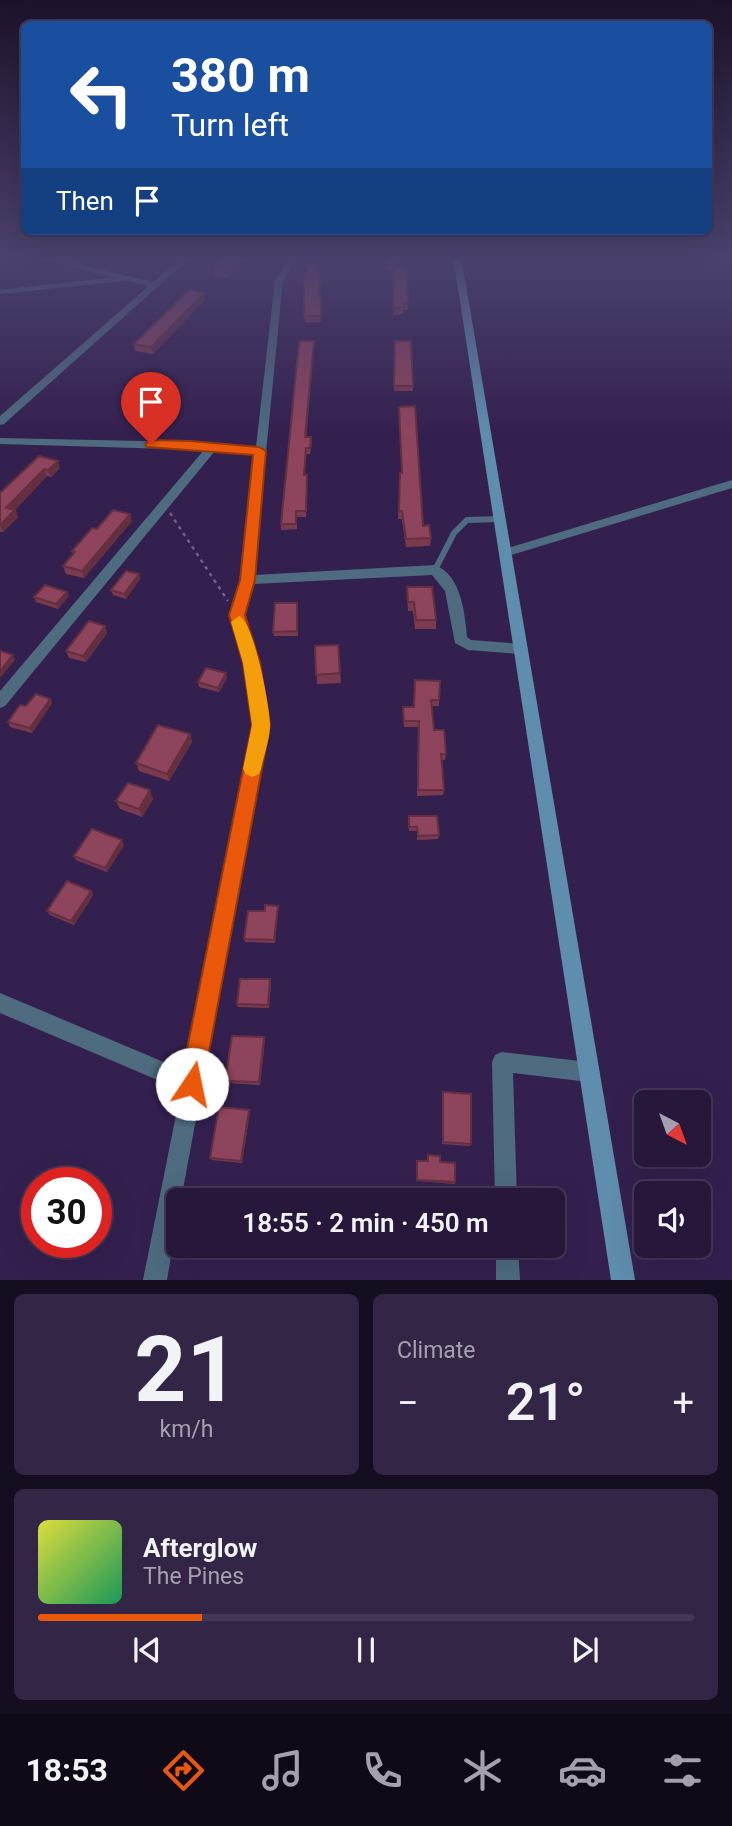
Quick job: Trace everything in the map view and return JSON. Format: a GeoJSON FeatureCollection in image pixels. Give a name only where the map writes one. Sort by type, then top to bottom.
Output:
{"type":"FeatureCollection","features":[{"type":"Feature","properties":{"kind":"main road"},"geometry":{"type":"LineString","coordinates":[[467,316],[623,1280]]}},
{"type":"Feature","properties":{"kind":"street"},"geometry":{"type":"LineString","coordinates":[[0,422],[119,316]]}},
{"type":"Feature","properties":{"kind":"street"},"geometry":{"type":"LineString","coordinates":[[155,1280],[261,725],[252,663],[237,615],[247,580],[275,316]]}},
{"type":"Feature","properties":{"kind":"street"},"geometry":{"type":"LineString","coordinates":[[0,441],[212,447],[259,451]]}},
{"type":"Feature","properties":{"kind":"street"},"geometry":{"type":"LineString","coordinates":[[0,702],[212,447]]}},
{"type":"Feature","properties":{"kind":"street"},"geometry":{"type":"LineString","coordinates":[[505,552],[732,484]]}},
{"type":"Feature","properties":{"kind":"street"},"geometry":{"type":"LineString","coordinates":[[247,580],[435,570],[443,574],[450,586],[460,639],[468,645],[521,649]]}},
{"type":"Feature","properties":{"kind":"street"},"geometry":{"type":"LineString","coordinates":[[0,1003],[192,1084]]}},
{"type":"Feature","properties":{"kind":"street"},"geometry":{"type":"LineString","coordinates":[[506,1188],[502,1062],[589,1072]]}},
{"type":"Feature","properties":{"kind":"street"},"geometry":{"type":"LineString","coordinates":[[507,1258],[508,1280]]}},
{"type":"Feature","properties":{"kind":"lane"},"geometry":{"type":"LineString","coordinates":[[435,570],[454,533],[467,520],[500,519]]}},
{"type":"Feature","properties":{"kind":"path"},"geometry":{"type":"LineString","coordinates":[[165,505],[237,615]]}},
{"type":"Feature","properties":{"kind":"building"},"geometry":{"type":"Polygon","coordinates":[[[163,316],[182,316],[151,347],[134,344],[163,316]]]}},
{"type":"Feature","properties":{"kind":"building"},"geometry":{"type":"Polygon","coordinates":[[[300,341],[314,341],[305,437],[311,437],[310,448],[306,448],[304,475],[307,475],[306,511],[296,511],[296,524],[281,524],[298,352],[300,341]]]}},
{"type":"Feature","properties":{"kind":"building"},"geometry":{"type":"Polygon","coordinates":[[[395,341],[411,341],[413,386],[394,386],[395,341]]]}},
{"type":"Feature","properties":{"kind":"building"},"geometry":{"type":"Polygon","coordinates":[[[415,406],[423,526],[429,525],[431,538],[406,539],[402,511],[399,511],[402,473],[399,407],[415,406]]]}},
{"type":"Feature","properties":{"kind":"building"},"geometry":{"type":"Polygon","coordinates":[[[39,456],[58,461],[48,470],[44,469],[6,508],[15,510],[0,525],[0,493],[39,456]]]}},
{"type":"Feature","properties":{"kind":"building"},"geometry":{"type":"Polygon","coordinates":[[[113,510],[130,514],[82,571],[63,566],[92,528],[97,529],[113,510]]]}},
{"type":"Feature","properties":{"kind":"building"},"geometry":{"type":"Polygon","coordinates":[[[126,571],[139,574],[124,594],[111,590],[126,571]]]}},
{"type":"Feature","properties":{"kind":"building"},"geometry":{"type":"Polygon","coordinates":[[[45,585],[67,592],[56,604],[34,597],[45,585]]]}},
{"type":"Feature","properties":{"kind":"building"},"geometry":{"type":"Polygon","coordinates":[[[407,587],[432,587],[436,620],[416,620],[414,602],[408,602],[407,587]]]}},
{"type":"Feature","properties":{"kind":"building"},"geometry":{"type":"Polygon","coordinates":[[[275,603],[297,603],[297,631],[273,632],[275,603]]]}},
{"type":"Feature","properties":{"kind":"building"},"geometry":{"type":"Polygon","coordinates":[[[89,621],[105,626],[83,656],[66,651],[89,621]]]}},
{"type":"Feature","properties":{"kind":"building"},"geometry":{"type":"Polygon","coordinates":[[[338,645],[340,673],[316,675],[315,646],[338,645]]]}},
{"type":"Feature","properties":{"kind":"building"},"geometry":{"type":"Polygon","coordinates":[[[0,651],[13,655],[0,671],[0,651]]]}},
{"type":"Feature","properties":{"kind":"building"},"geometry":{"type":"Polygon","coordinates":[[[206,668],[226,673],[218,688],[198,682],[206,668]]]}},
{"type":"Feature","properties":{"kind":"building"},"geometry":{"type":"Polygon","coordinates":[[[415,680],[440,681],[439,700],[431,700],[434,730],[444,730],[446,754],[441,754],[444,790],[418,790],[419,721],[404,721],[403,707],[414,707],[415,680]]]}},
{"type":"Feature","properties":{"kind":"building"},"geometry":{"type":"Polygon","coordinates":[[[36,694],[50,699],[30,728],[8,722],[20,705],[26,706],[36,694]]]}},
{"type":"Feature","properties":{"kind":"building"},"geometry":{"type":"Polygon","coordinates":[[[158,725],[190,734],[167,774],[136,763],[158,725]]]}},
{"type":"Feature","properties":{"kind":"building"},"geometry":{"type":"Polygon","coordinates":[[[128,783],[150,790],[139,809],[116,801],[128,783]]]}},
{"type":"Feature","properties":{"kind":"building"},"geometry":{"type":"Polygon","coordinates":[[[409,816],[437,816],[439,835],[418,836],[417,827],[409,827],[409,816]]]}},
{"type":"Feature","properties":{"kind":"building"},"geometry":{"type":"Polygon","coordinates":[[[92,829],[122,840],[105,868],[74,856],[92,829]]]}},
{"type":"Feature","properties":{"kind":"building"},"geometry":{"type":"Polygon","coordinates":[[[67,881],[91,891],[71,921],[47,911],[67,881]]]}},
{"type":"Feature","properties":{"kind":"building"},"geometry":{"type":"Polygon","coordinates":[[[265,905],[278,906],[274,940],[244,939],[248,911],[265,911],[265,905]]]}},
{"type":"Feature","properties":{"kind":"building"},"geometry":{"type":"Polygon","coordinates":[[[240,979],[270,979],[268,1005],[237,1004],[240,979]]]}},
{"type":"Feature","properties":{"kind":"building"},"geometry":{"type":"Polygon","coordinates":[[[232,1036],[264,1037],[259,1082],[225,1081],[232,1036]]]}},
{"type":"Feature","properties":{"kind":"building"},"geometry":{"type":"Polygon","coordinates":[[[443,1092],[471,1094],[471,1144],[443,1142],[443,1092]]]}},
{"type":"Feature","properties":{"kind":"building"},"geometry":{"type":"Polygon","coordinates":[[[219,1107],[249,1110],[241,1161],[210,1158],[219,1107]]]}},
{"type":"Feature","properties":{"kind":"building"},"geometry":{"type":"Polygon","coordinates":[[[428,1155],[440,1156],[440,1162],[455,1163],[455,1182],[417,1180],[417,1161],[428,1161],[428,1155]]]}},
{"type":"Feature","properties":{"kind":"slow traffic"},"geometry":{"type":"LineString","coordinates":[[239,622],[252,663],[261,725],[252,769]]}},
{"type":"Feature","properties":{"kind":"route"},"geometry":{"type":"LineString","coordinates":[[151,444],[190,444],[259,451],[247,580],[237,615],[252,663],[261,725],[192,1084]]}}]}
